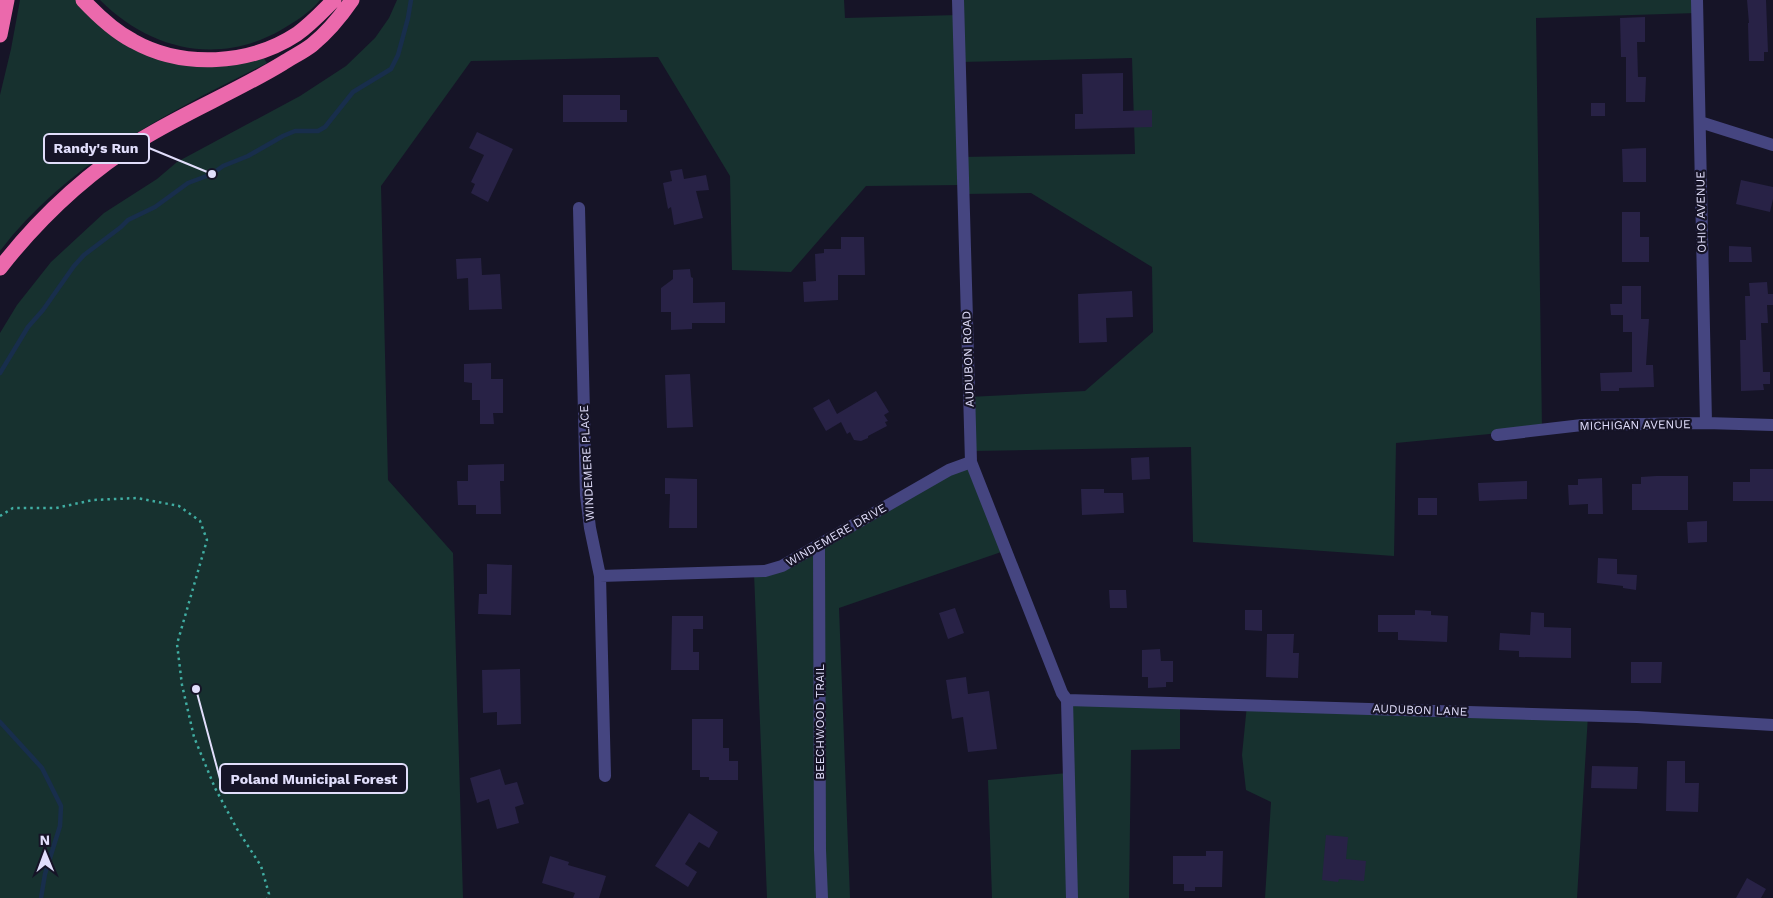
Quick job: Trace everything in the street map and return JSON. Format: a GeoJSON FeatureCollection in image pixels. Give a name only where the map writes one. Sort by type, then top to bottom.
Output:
{"type":"FeatureCollection","features":[{"type":"Feature","properties":{"kind":"highway"},"geometry":{"type":"LineString","coordinates":[[0,36],[7,0]]}},
{"type":"Feature","properties":{"kind":"highway"},"geometry":{"type":"LineString","coordinates":[[84,0],[98,16],[133,41],[164,54],[201,60],[224,59],[258,53],[296,34],[320,15],[334,0]]}},
{"type":"Feature","properties":{"kind":"highway"},"geometry":{"type":"LineString","coordinates":[[0,268],[20,242],[42,219],[70,192],[110,160],[142,139],[266,73],[312,45],[341,17],[352,0]]}},
{"type":"Feature","properties":{"kind":"street","name":"AUDUBON ROAD"},"geometry":{"type":"LineString","coordinates":[[958,0],[971,462],[1062,693],[1067,700]]}},
{"type":"Feature","properties":{"kind":"street","name":"OHIO AVENUE"},"geometry":{"type":"LineString","coordinates":[[1697,0],[1706,423]]}},
{"type":"Feature","properties":{"kind":"street"},"geometry":{"type":"LineString","coordinates":[[1700,122],[1773,145]]}},
{"type":"Feature","properties":{"kind":"street","name":"WINDEMERE PLACE"},"geometry":{"type":"LineString","coordinates":[[579,208],[586,495],[590,528],[600,576],[605,776]]}},
{"type":"Feature","properties":{"kind":"street","name":"MICHIGAN AVENUE"},"geometry":{"type":"LineString","coordinates":[[1498,435],[1582,425],[1773,424]]}},
{"type":"Feature","properties":{"kind":"street","name":"WINDEMERE DRIVE"},"geometry":{"type":"LineString","coordinates":[[600,576],[765,571],[782,566],[949,470],[971,462]]}},
{"type":"Feature","properties":{"kind":"street","name":"BEECHWOOD TRAIL"},"geometry":{"type":"LineString","coordinates":[[819,546],[820,850],[822,898]]}},
{"type":"Feature","properties":{"kind":"street"},"geometry":{"type":"LineString","coordinates":[[1067,700],[1072,898]]}},
{"type":"Feature","properties":{"kind":"street","name":"AUDUBON LANE"},"geometry":{"type":"LineString","coordinates":[[1067,700],[1652,717],[1773,725]]}},
{"type":"Feature","properties":{"kind":"path"},"geometry":{"type":"LineString","coordinates":[[0,516],[14,508],[56,508],[93,500],[137,498],[178,506],[200,521],[207,540],[177,644],[182,685],[194,737],[215,788],[236,829],[260,866],[269,894],[267,898]]}},
{"type":"Feature","properties":{"kind":"green space"},"geometry":{"type":"Polygon","coordinates":[[[20,0],[76,0],[100,27],[120,41],[141,52],[263,57],[267,63],[157,121],[89,165],[27,219],[0,251],[0,95],[20,0]]]}},
{"type":"Feature","properties":{"kind":"green space"},"geometry":{"type":"Polygon","coordinates":[[[100,0],[320,0],[312,9],[281,30],[257,41],[233,48],[209,50],[163,41],[141,31],[100,0]]]}},
{"type":"Feature","properties":{"kind":"green space"},"geometry":{"type":"Polygon","coordinates":[[[397,0],[844,0],[845,18],[958,15],[958,0],[1697,0],[1697,13],[1536,18],[1542,429],[1396,443],[1394,556],[1193,542],[1191,447],[971,451],[969,397],[1085,391],[1153,332],[1152,267],[1031,193],[963,194],[962,185],[866,186],[791,272],[732,270],[730,176],[658,57],[471,61],[381,186],[388,480],[453,553],[463,898],[0,898],[0,333],[17,305],[51,262],[104,213],[157,179],[177,162],[300,96],[346,66],[375,38],[389,18],[397,0]],[[1132,58],[960,62],[962,157],[1135,154],[1132,58]]]}},
{"type":"Feature","properties":{"kind":"green space"},"geometry":{"type":"Polygon","coordinates":[[[971,462],[1007,550],[839,608],[850,898],[767,898],[754,573],[765,571],[971,462]]]}},
{"type":"Feature","properties":{"kind":"green space"},"geometry":{"type":"Polygon","coordinates":[[[1067,700],[1180,703],[1180,749],[1131,750],[1129,898],[992,898],[988,780],[1068,773],[1067,700]]]}},
{"type":"Feature","properties":{"kind":"green space"},"geometry":{"type":"Polygon","coordinates":[[[1247,705],[1588,715],[1577,898],[1265,898],[1271,802],[1246,790],[1242,755],[1247,705]]]}},
{"type":"Feature","properties":{"kind":"building"},"geometry":{"type":"Polygon","coordinates":[[[1747,0],[1766,0],[1768,52],[1764,52],[1764,61],[1749,61],[1747,0]]]}},
{"type":"Feature","properties":{"kind":"building"},"geometry":{"type":"Polygon","coordinates":[[[1645,17],[1645,42],[1637,42],[1638,77],[1646,77],[1645,102],[1626,102],[1626,57],[1621,57],[1620,18],[1645,17]]]}},
{"type":"Feature","properties":{"kind":"building"},"geometry":{"type":"Polygon","coordinates":[[[1123,73],[1123,111],[1152,110],[1152,127],[1075,129],[1075,114],[1083,114],[1082,74],[1123,73]]]}},
{"type":"Feature","properties":{"kind":"building"},"geometry":{"type":"Polygon","coordinates":[[[563,95],[620,95],[620,110],[627,110],[627,122],[563,122],[563,95]]]}},
{"type":"Feature","properties":{"kind":"building"},"geometry":{"type":"Polygon","coordinates":[[[1591,103],[1605,103],[1605,116],[1591,116],[1591,103]]]}},
{"type":"Feature","properties":{"kind":"building"},"geometry":{"type":"Polygon","coordinates":[[[477,132],[513,149],[488,202],[471,193],[475,184],[471,182],[484,155],[469,148],[477,132]]]}},
{"type":"Feature","properties":{"kind":"building"},"geometry":{"type":"Polygon","coordinates":[[[1646,148],[1646,182],[1623,182],[1622,149],[1646,148]]]}},
{"type":"Feature","properties":{"kind":"building"},"geometry":{"type":"Polygon","coordinates":[[[682,169],[684,179],[706,175],[709,190],[696,191],[703,218],[674,225],[671,207],[668,209],[663,183],[672,181],[670,171],[682,169]]]}},
{"type":"Feature","properties":{"kind":"building"},"geometry":{"type":"Polygon","coordinates":[[[1741,180],[1773,187],[1770,212],[1736,204],[1741,180]]]}},
{"type":"Feature","properties":{"kind":"building"},"geometry":{"type":"Polygon","coordinates":[[[1622,212],[1640,212],[1640,237],[1649,237],[1649,262],[1622,262],[1622,212]]]}},
{"type":"Feature","properties":{"kind":"building"},"geometry":{"type":"Polygon","coordinates":[[[841,237],[864,237],[865,275],[838,275],[838,300],[804,302],[803,282],[816,281],[815,254],[824,253],[824,249],[841,249],[841,237]]]}},
{"type":"Feature","properties":{"kind":"building"},"geometry":{"type":"Polygon","coordinates":[[[1729,246],[1751,247],[1752,262],[1729,262],[1729,246]]]}},
{"type":"Feature","properties":{"kind":"building"},"geometry":{"type":"Polygon","coordinates":[[[481,258],[482,275],[500,274],[502,309],[469,310],[468,278],[457,279],[456,259],[481,258]]]}},
{"type":"Feature","properties":{"kind":"building"},"geometry":{"type":"Polygon","coordinates":[[[690,269],[691,277],[693,278],[693,303],[725,302],[725,323],[692,323],[692,329],[671,330],[671,312],[661,312],[661,288],[673,279],[673,270],[690,269]]]}},
{"type":"Feature","properties":{"kind":"building"},"geometry":{"type":"Polygon","coordinates":[[[1767,282],[1768,294],[1773,294],[1773,305],[1767,305],[1768,323],[1761,323],[1763,372],[1770,372],[1770,384],[1763,384],[1764,390],[1741,391],[1740,340],[1746,340],[1745,296],[1750,296],[1749,283],[1767,282]]]}},
{"type":"Feature","properties":{"kind":"building"},"geometry":{"type":"Polygon","coordinates":[[[1622,286],[1641,286],[1641,319],[1649,319],[1646,365],[1653,365],[1654,387],[1619,388],[1619,391],[1601,391],[1600,373],[1632,372],[1632,332],[1623,332],[1623,315],[1611,315],[1610,304],[1622,304],[1622,286]]]}},
{"type":"Feature","properties":{"kind":"building"},"geometry":{"type":"Polygon","coordinates":[[[1132,291],[1133,317],[1106,318],[1107,342],[1079,343],[1078,294],[1132,291]]]}},
{"type":"Feature","properties":{"kind":"building"},"geometry":{"type":"Polygon","coordinates":[[[491,363],[491,379],[503,379],[503,413],[493,413],[494,424],[480,424],[480,400],[472,400],[472,383],[464,382],[464,364],[491,363]]]}},
{"type":"Feature","properties":{"kind":"building"},"geometry":{"type":"Polygon","coordinates":[[[690,374],[693,427],[667,428],[665,375],[690,374]]]}},
{"type":"Feature","properties":{"kind":"building"},"geometry":{"type":"Polygon","coordinates":[[[876,391],[889,412],[884,415],[888,421],[885,422],[887,426],[861,441],[854,440],[850,432],[847,434],[841,422],[826,431],[813,408],[829,399],[837,414],[876,391]]]}},
{"type":"Feature","properties":{"kind":"building"},"geometry":{"type":"Polygon","coordinates":[[[1149,457],[1150,479],[1132,480],[1131,458],[1149,457]]]}},
{"type":"Feature","properties":{"kind":"building"},"geometry":{"type":"Polygon","coordinates":[[[504,464],[504,481],[500,481],[501,514],[476,514],[476,505],[458,505],[457,481],[468,481],[468,465],[504,464]]]}},
{"type":"Feature","properties":{"kind":"building"},"geometry":{"type":"Polygon","coordinates":[[[1750,469],[1773,469],[1773,501],[1733,501],[1733,482],[1750,482],[1750,469]]]}},
{"type":"Feature","properties":{"kind":"building"},"geometry":{"type":"Polygon","coordinates":[[[1688,476],[1688,510],[1632,510],[1632,484],[1641,484],[1641,477],[1688,476]]]}},
{"type":"Feature","properties":{"kind":"building"},"geometry":{"type":"Polygon","coordinates":[[[665,478],[697,479],[697,528],[669,528],[670,494],[665,494],[665,478]]]}},
{"type":"Feature","properties":{"kind":"building"},"geometry":{"type":"Polygon","coordinates":[[[1602,478],[1603,514],[1588,514],[1588,504],[1569,505],[1568,485],[1578,485],[1578,479],[1602,478]]]}},
{"type":"Feature","properties":{"kind":"building"},"geometry":{"type":"Polygon","coordinates":[[[1527,481],[1527,499],[1479,501],[1478,483],[1527,481]]]}},
{"type":"Feature","properties":{"kind":"building"},"geometry":{"type":"Polygon","coordinates":[[[1081,489],[1104,489],[1104,493],[1123,493],[1124,513],[1082,515],[1081,489]]]}},
{"type":"Feature","properties":{"kind":"building"},"geometry":{"type":"Polygon","coordinates":[[[1418,498],[1437,498],[1437,515],[1418,515],[1418,498]]]}},
{"type":"Feature","properties":{"kind":"building"},"geometry":{"type":"Polygon","coordinates":[[[1707,521],[1707,542],[1688,543],[1687,522],[1707,521]]]}},
{"type":"Feature","properties":{"kind":"building"},"geometry":{"type":"Polygon","coordinates":[[[1598,558],[1617,559],[1617,574],[1637,575],[1636,590],[1623,588],[1623,586],[1597,583],[1598,558]]]}},
{"type":"Feature","properties":{"kind":"building"},"geometry":{"type":"Polygon","coordinates":[[[487,564],[512,565],[511,615],[478,614],[479,594],[487,594],[487,564]]]}},
{"type":"Feature","properties":{"kind":"building"},"geometry":{"type":"Polygon","coordinates":[[[1109,590],[1126,590],[1127,608],[1110,608],[1109,590]]]}},
{"type":"Feature","properties":{"kind":"building"},"geometry":{"type":"Polygon","coordinates":[[[955,608],[964,633],[948,639],[939,613],[955,608]]]}},
{"type":"Feature","properties":{"kind":"building"},"geometry":{"type":"Polygon","coordinates":[[[1245,610],[1262,610],[1262,631],[1245,630],[1245,610]]]}},
{"type":"Feature","properties":{"kind":"building"},"geometry":{"type":"Polygon","coordinates":[[[1415,610],[1431,611],[1431,615],[1448,616],[1447,642],[1398,640],[1398,632],[1378,632],[1378,615],[1415,615],[1415,610]]]}},
{"type":"Feature","properties":{"kind":"building"},"geometry":{"type":"Polygon","coordinates":[[[1531,612],[1544,613],[1544,627],[1571,628],[1571,658],[1519,657],[1519,651],[1499,650],[1500,633],[1530,635],[1531,612]]]}},
{"type":"Feature","properties":{"kind":"building"},"geometry":{"type":"Polygon","coordinates":[[[672,616],[703,616],[703,629],[693,629],[693,652],[699,652],[699,670],[671,670],[672,616]]]}},
{"type":"Feature","properties":{"kind":"building"},"geometry":{"type":"Polygon","coordinates":[[[1267,634],[1294,634],[1293,653],[1299,653],[1298,678],[1266,677],[1267,634]]]}},
{"type":"Feature","properties":{"kind":"building"},"geometry":{"type":"Polygon","coordinates":[[[1160,649],[1161,661],[1173,661],[1173,682],[1166,682],[1166,687],[1148,688],[1148,677],[1142,677],[1142,650],[1160,649]]]}},
{"type":"Feature","properties":{"kind":"building"},"geometry":{"type":"Polygon","coordinates":[[[1631,662],[1662,662],[1661,683],[1631,683],[1631,662]]]}},
{"type":"Feature","properties":{"kind":"building"},"geometry":{"type":"Polygon","coordinates":[[[520,669],[521,724],[497,725],[497,712],[483,713],[482,670],[520,669]]]}},
{"type":"Feature","properties":{"kind":"building"},"geometry":{"type":"Polygon","coordinates":[[[966,677],[968,694],[989,691],[997,749],[968,752],[963,717],[952,719],[946,680],[966,677]]]}},
{"type":"Feature","properties":{"kind":"building"},"geometry":{"type":"Polygon","coordinates":[[[692,719],[723,719],[723,748],[729,748],[729,761],[738,761],[738,780],[709,780],[709,777],[700,777],[700,770],[692,770],[692,719]]]}},
{"type":"Feature","properties":{"kind":"building"},"geometry":{"type":"Polygon","coordinates":[[[1667,761],[1685,761],[1685,783],[1699,783],[1698,812],[1666,811],[1667,761]]]}},
{"type":"Feature","properties":{"kind":"building"},"geometry":{"type":"Polygon","coordinates":[[[1592,766],[1638,767],[1637,789],[1591,788],[1592,766]]]}},
{"type":"Feature","properties":{"kind":"building"},"geometry":{"type":"Polygon","coordinates":[[[500,769],[505,785],[517,782],[524,804],[515,807],[519,823],[497,829],[489,799],[477,803],[470,778],[500,769]]]}},
{"type":"Feature","properties":{"kind":"building"},"geometry":{"type":"Polygon","coordinates":[[[689,813],[718,832],[709,848],[699,842],[685,864],[697,872],[688,887],[655,866],[689,813]]]}},
{"type":"Feature","properties":{"kind":"building"},"geometry":{"type":"Polygon","coordinates":[[[1326,835],[1348,837],[1346,859],[1366,861],[1364,881],[1339,879],[1338,882],[1322,880],[1326,835]]]}},
{"type":"Feature","properties":{"kind":"building"},"geometry":{"type":"Polygon","coordinates":[[[1206,851],[1223,851],[1222,887],[1195,887],[1195,891],[1184,891],[1184,884],[1173,884],[1173,856],[1206,856],[1206,851]]]}},
{"type":"Feature","properties":{"kind":"building"},"geometry":{"type":"Polygon","coordinates":[[[550,856],[569,862],[568,865],[606,876],[599,898],[573,898],[575,893],[542,883],[550,856]]]}},
{"type":"Feature","properties":{"kind":"building"},"geometry":{"type":"Polygon","coordinates":[[[1747,878],[1766,889],[1761,898],[1736,898],[1747,878]]]}},
{"type":"Feature","properties":{"kind":"waterway"},"geometry":{"type":"LineString","coordinates":[[0,373],[28,327],[43,310],[74,266],[84,255],[128,220],[155,207],[188,183],[212,174],[223,166],[248,156],[283,136],[295,131],[318,131],[325,127],[353,92],[391,69],[398,55],[411,0]]}},
{"type":"Feature","properties":{"kind":"waterway"},"geometry":{"type":"LineString","coordinates":[[0,722],[42,768],[61,806],[60,826],[45,874],[41,898]]}},
{"type":"Feature","properties":{"kind":"place","name":"Randy's Run"},"geometry":{"type":"Point","coordinates":[212,174]}},
{"type":"Feature","properties":{"kind":"place","name":"Poland Municipal Forest"},"geometry":{"type":"Point","coordinates":[196,689]}}]}
